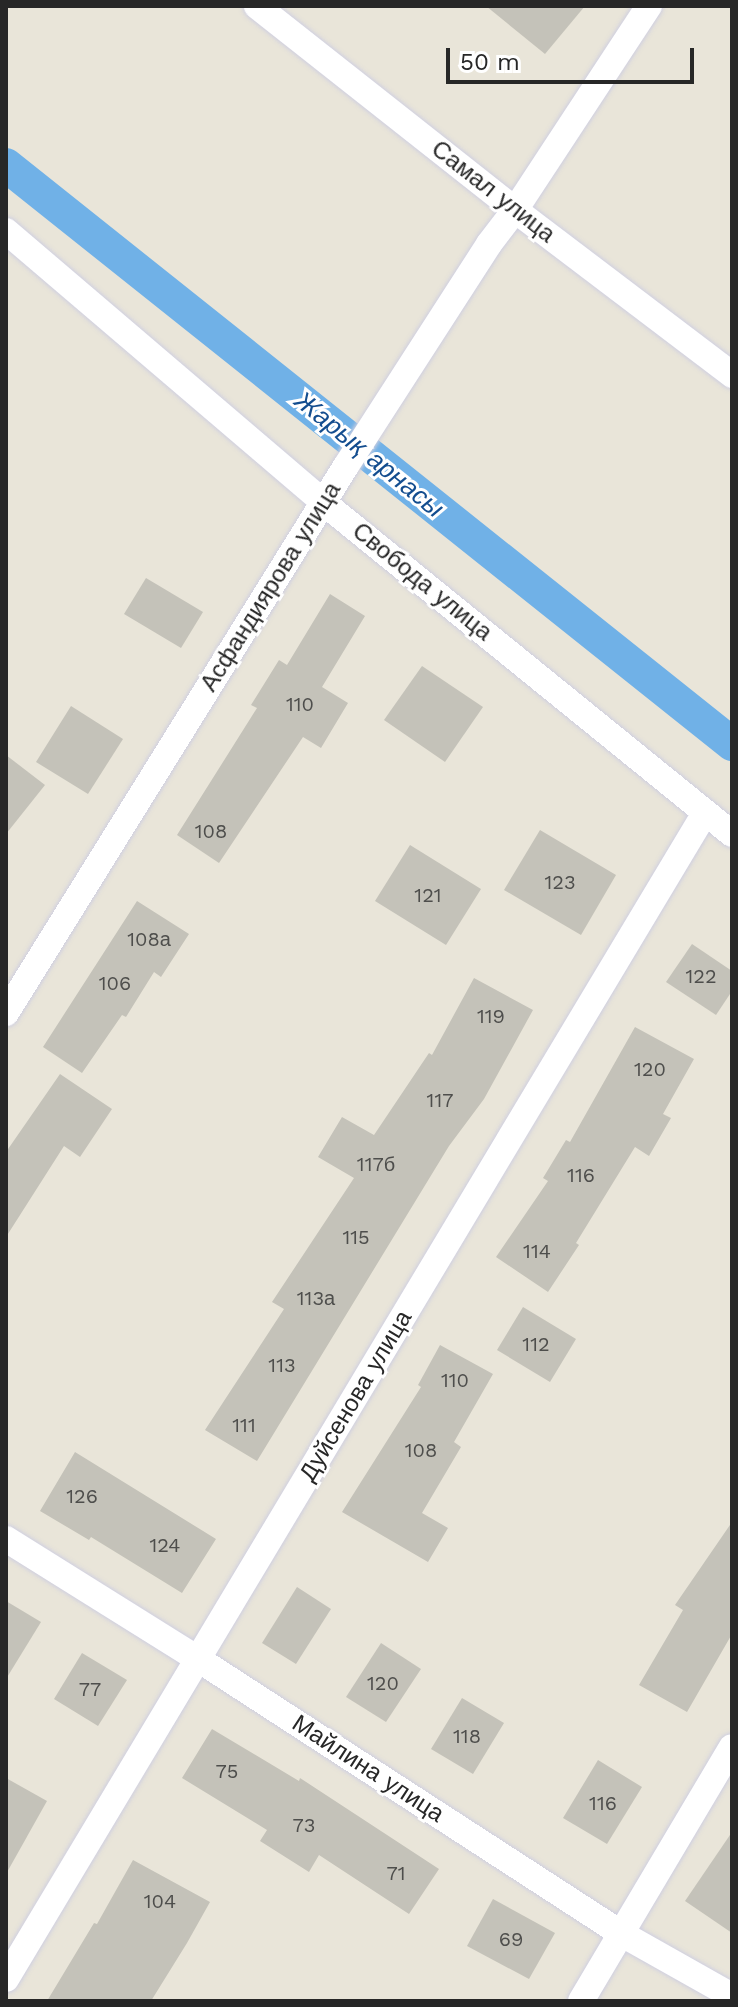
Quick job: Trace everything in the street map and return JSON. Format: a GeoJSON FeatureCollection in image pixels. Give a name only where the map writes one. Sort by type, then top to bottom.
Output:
{"type":"FeatureCollection","features":[{"type":"Feature","properties":{"kind":"street","name":"Самал улица"},"geometry":{"type":"LineString","coordinates":[[257,6],[515,210],[732,375]]}},
{"type":"Feature","properties":{"kind":"street","name":"Асфандиярова улица"},"geometry":{"type":"LineString","coordinates":[[6,1013],[346,466],[489,244],[515,210],[649,6]]}},
{"type":"Feature","properties":{"kind":"street","name":"Свобода улица"},"geometry":{"type":"LineString","coordinates":[[6,231],[324,503],[732,834]]}},
{"type":"Feature","properties":{"kind":"street","name":"Дуйсенова улица"},"geometry":{"type":"LineString","coordinates":[[6,1979],[705,813]]}},
{"type":"Feature","properties":{"kind":"street","name":"Майлина улица"},"geometry":{"type":"LineString","coordinates":[[6,1539],[198,1659],[622,1934],[732,1996]]}},
{"type":"Feature","properties":{"kind":"street"},"geometry":{"type":"LineString","coordinates":[[581,2001],[732,1747]]}},
{"type":"Feature","properties":{"kind":"building"},"geometry":{"type":"Polygon","coordinates":[[[486,6],[585,6],[545,54],[486,6]]]}},
{"type":"Feature","properties":{"kind":"building"},"geometry":{"type":"Polygon","coordinates":[[[146,578],[203,612],[181,648],[124,614],[146,578]]]}},
{"type":"Feature","properties":{"kind":"building"},"geometry":{"type":"Polygon","coordinates":[[[330,594],[365,616],[322,687],[348,703],[321,748],[303,737],[219,863],[177,835],[257,708],[251,705],[279,660],[287,665],[330,594]]]}},
{"type":"Feature","properties":{"kind":"building"},"geometry":{"type":"Polygon","coordinates":[[[422,666],[483,707],[445,762],[384,720],[422,666]]]}},
{"type":"Feature","properties":{"kind":"building"},"geometry":{"type":"Polygon","coordinates":[[[71,706],[123,739],[88,794],[36,762],[71,706]]]}},
{"type":"Feature","properties":{"kind":"building"},"geometry":{"type":"Polygon","coordinates":[[[6,755],[45,785],[6,834],[6,755]]]}},
{"type":"Feature","properties":{"kind":"building"},"geometry":{"type":"Polygon","coordinates":[[[540,830],[616,875],[581,935],[504,890],[540,830]]]}},
{"type":"Feature","properties":{"kind":"building"},"geometry":{"type":"Polygon","coordinates":[[[410,845],[481,889],[446,945],[375,901],[410,845]]]}},
{"type":"Feature","properties":{"kind":"building"},"geometry":{"type":"Polygon","coordinates":[[[137,901],[189,934],[161,977],[154,972],[126,1017],[122,1015],[82,1073],[43,1047],[137,901]]]}},
{"type":"Feature","properties":{"kind":"building"},"geometry":{"type":"Polygon","coordinates":[[[692,944],[732,971],[732,991],[716,1015],[666,982],[692,944]]]}},
{"type":"Feature","properties":{"kind":"building"},"geometry":{"type":"Polygon","coordinates":[[[474,978],[533,1010],[484,1099],[449,1146],[257,1461],[205,1430],[284,1309],[272,1302],[354,1178],[318,1157],[342,1117],[374,1135],[429,1053],[432,1055],[474,978]]]}},
{"type":"Feature","properties":{"kind":"building"},"geometry":{"type":"Polygon","coordinates":[[[635,1027],[694,1059],[663,1114],[671,1118],[649,1156],[635,1147],[576,1243],[579,1245],[548,1292],[496,1257],[548,1181],[543,1178],[566,1140],[570,1142],[635,1027]]]}},
{"type":"Feature","properties":{"kind":"building"},"geometry":{"type":"Polygon","coordinates":[[[60,1074],[112,1109],[80,1157],[64,1146],[6,1237],[6,1152],[60,1074]]]}},
{"type":"Feature","properties":{"kind":"building"},"geometry":{"type":"Polygon","coordinates":[[[523,1307],[576,1339],[550,1382],[497,1350],[523,1307]]]}},
{"type":"Feature","properties":{"kind":"building"},"geometry":{"type":"Polygon","coordinates":[[[440,1345],[493,1374],[454,1442],[461,1447],[422,1513],[448,1528],[428,1562],[342,1512],[421,1387],[418,1385],[440,1345]]]}},
{"type":"Feature","properties":{"kind":"building"},"geometry":{"type":"Polygon","coordinates":[[[75,1452],[216,1539],[182,1593],[91,1537],[89,1540],[40,1511],[75,1452]]]}},
{"type":"Feature","properties":{"kind":"building"},"geometry":{"type":"Polygon","coordinates":[[[732,1522],[732,1634],[687,1712],[639,1685],[683,1610],[675,1605],[732,1522]]]}},
{"type":"Feature","properties":{"kind":"building"},"geometry":{"type":"Polygon","coordinates":[[[297,1587],[331,1609],[296,1664],[262,1643],[297,1587]]]}},
{"type":"Feature","properties":{"kind":"building"},"geometry":{"type":"Polygon","coordinates":[[[6,1601],[41,1622],[6,1679],[6,1601]]]}},
{"type":"Feature","properties":{"kind":"building"},"geometry":{"type":"Polygon","coordinates":[[[381,1643],[421,1669],[386,1722],[346,1697],[381,1643]]]}},
{"type":"Feature","properties":{"kind":"building"},"geometry":{"type":"Polygon","coordinates":[[[82,1653],[127,1680],[98,1726],[54,1699],[82,1653]]]}},
{"type":"Feature","properties":{"kind":"building"},"geometry":{"type":"Polygon","coordinates":[[[462,1698],[504,1723],[473,1774],[431,1749],[462,1698]]]}},
{"type":"Feature","properties":{"kind":"building"},"geometry":{"type":"Polygon","coordinates":[[[212,1729],[299,1781],[300,1778],[439,1869],[409,1914],[319,1855],[309,1872],[260,1841],[267,1830],[182,1778],[212,1729]]]}},
{"type":"Feature","properties":{"kind":"building"},"geometry":{"type":"Polygon","coordinates":[[[598,1760],[642,1787],[607,1844],[563,1818],[598,1760]]]}},
{"type":"Feature","properties":{"kind":"building"},"geometry":{"type":"Polygon","coordinates":[[[6,1778],[47,1801],[6,1874],[6,1778]]]}},
{"type":"Feature","properties":{"kind":"building"},"geometry":{"type":"Polygon","coordinates":[[[732,1832],[732,1933],[685,1901],[732,1832]]]}},
{"type":"Feature","properties":{"kind":"building"},"geometry":{"type":"Polygon","coordinates":[[[133,1860],[210,1902],[187,1943],[151,2001],[47,2001],[94,1923],[97,1924],[133,1860]]]}},
{"type":"Feature","properties":{"kind":"building"},"geometry":{"type":"Polygon","coordinates":[[[493,1899],[555,1933],[529,1979],[467,1946],[493,1899]]]}},
{"type":"Feature","properties":{"kind":"waterway","name":"Жарық арнасы"},"geometry":{"type":"LineString","coordinates":[[6,165],[732,744]]}}]}
